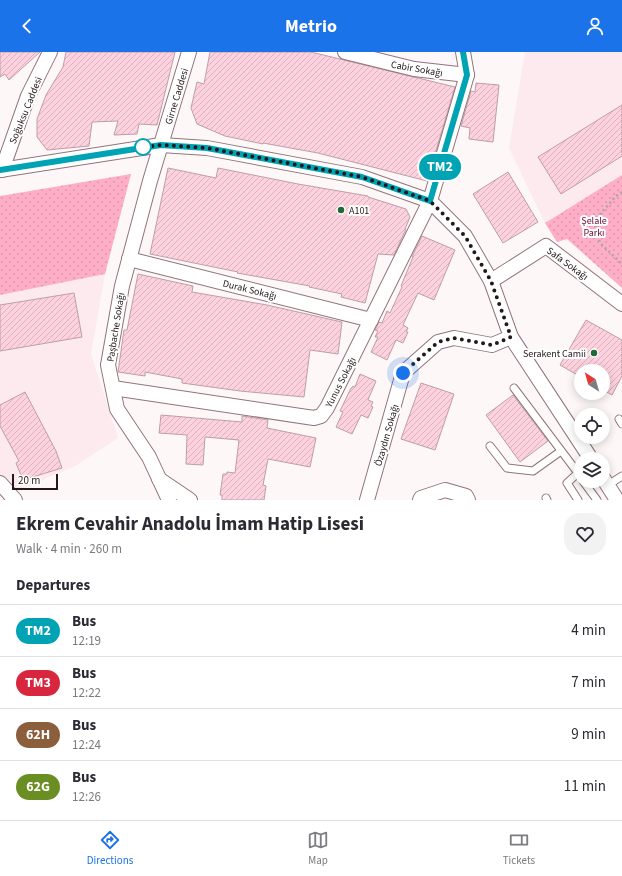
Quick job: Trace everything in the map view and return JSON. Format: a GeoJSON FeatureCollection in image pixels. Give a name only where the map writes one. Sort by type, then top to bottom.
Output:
{"type":"FeatureCollection","features":[{"type":"Feature","properties":{"kind":"street","name":"Soğuksu Caddesi"},"geometry":{"type":"LineString","coordinates":[[1,170],[28,96],[50,52]]}},
{"type":"Feature","properties":{"kind":"street","name":"Girne Caddesi"},"geometry":{"type":"LineString","coordinates":[[161,145],[189,52]]}},
{"type":"Feature","properties":{"kind":"street","name":"Cabir Sokağı"},"geometry":{"type":"LineString","coordinates":[[345,52],[414,69],[467,75]]}},
{"type":"Feature","properties":{"kind":"street"},"geometry":{"type":"LineString","coordinates":[[463,52],[467,75]]}},
{"type":"Feature","properties":{"kind":"street","name":"Yunus Sokağı"},"geometry":{"type":"LineString","coordinates":[[113,388],[314,418],[321,416],[328,408],[430,201],[467,75]]}},
{"type":"Feature","properties":{"kind":"street"},"geometry":{"type":"LineString","coordinates":[[1,170],[161,145],[207,148],[362,177],[430,201],[465,236],[491,281],[511,337],[586,452]]}},
{"type":"Feature","properties":{"kind":"street","name":"Paşbache Sokağı"},"geometry":{"type":"LineString","coordinates":[[161,145],[122,286],[108,365],[117,408],[149,457],[168,500]]}},
{"type":"Feature","properties":{"kind":"street","name":"Safa Sokağı"},"geometry":{"type":"LineString","coordinates":[[491,281],[546,246],[622,304]]}},
{"type":"Feature","properties":{"kind":"street","name":"Durak Sokağı"},"geometry":{"type":"LineString","coordinates":[[129,259],[371,320]]}},
{"type":"Feature","properties":{"kind":"street","name":"Özaydın Sokağı"},"geometry":{"type":"LineString","coordinates":[[367,500],[403,373],[438,342],[454,338],[492,345],[511,337]]}},
{"type":"Feature","properties":{"kind":"street"},"geometry":{"type":"LineString","coordinates":[[159,479],[190,500]]}},
{"type":"Feature","properties":{"kind":"street"},"geometry":{"type":"LineString","coordinates":[[0,483],[15,500]]}},
{"type":"Feature","properties":{"kind":"street"},"geometry":{"type":"LineString","coordinates":[[609,488],[618,500]]}},
{"type":"Feature","properties":{"kind":"street"},"geometry":{"type":"LineString","coordinates":[[420,500],[421,498],[445,490],[466,496],[468,500]]}},
{"type":"Feature","properties":{"kind":"lane"},"geometry":{"type":"LineString","coordinates":[[514,388],[574,468]]}},
{"type":"Feature","properties":{"kind":"lane"},"geometry":{"type":"LineString","coordinates":[[490,446],[507,468],[533,471],[561,451]]}},
{"type":"Feature","properties":{"kind":"lane"},"geometry":{"type":"LineString","coordinates":[[610,480],[622,476]]}},
{"type":"Feature","properties":{"kind":"lane"},"geometry":{"type":"LineString","coordinates":[[574,478],[567,483],[578,500]]}},
{"type":"Feature","properties":{"kind":"lane"},"geometry":{"type":"LineString","coordinates":[[589,488],[597,500]]}},
{"type":"Feature","properties":{"kind":"path"},"geometry":{"type":"LineString","coordinates":[[622,192],[616,196],[594,221],[600,244],[622,264]]}},
{"type":"Feature","properties":{"kind":"shaded area"},"geometry":{"type":"Polygon","coordinates":[[[525,52],[622,52],[622,175],[545,223],[509,148],[525,52]]]}},
{"type":"Feature","properties":{"kind":"shaded area"},"geometry":{"type":"Polygon","coordinates":[[[105,274],[91,354],[118,438],[75,466],[6,496],[0,482],[0,295],[105,274]]]}},
{"type":"Feature","properties":{"kind":"green space"},"geometry":{"type":"Polygon","coordinates":[[[131,174],[105,274],[0,295],[0,196],[131,174]]]}},
{"type":"Feature","properties":{"kind":"green space","name":"Şelale Parkı"},"geometry":{"type":"Polygon","coordinates":[[[622,175],[622,288],[567,239],[557,242],[545,223],[622,175]]]}},
{"type":"Feature","properties":{"kind":"building"},"geometry":{"type":"Polygon","coordinates":[[[0,52],[40,52],[9,80],[5,74],[0,77],[0,52]]]}},
{"type":"Feature","properties":{"kind":"building"},"geometry":{"type":"Polygon","coordinates":[[[66,52],[175,52],[157,125],[139,124],[137,134],[114,135],[118,121],[92,122],[89,146],[47,150],[37,137],[37,119],[46,95],[63,67],[66,52]]]}},
{"type":"Feature","properties":{"kind":"building"},"geometry":{"type":"Polygon","coordinates":[[[210,52],[311,52],[455,87],[427,181],[318,153],[225,136],[197,124],[191,108],[197,82],[204,84],[210,52]]]}},
{"type":"Feature","properties":{"kind":"building"},"geometry":{"type":"Polygon","coordinates":[[[476,83],[499,85],[493,142],[469,139],[470,128],[461,126],[471,91],[475,92],[476,83]]]}},
{"type":"Feature","properties":{"kind":"building"},"geometry":{"type":"Polygon","coordinates":[[[622,105],[622,156],[561,194],[538,157],[622,105]]]}},
{"type":"Feature","properties":{"kind":"building"},"geometry":{"type":"Polygon","coordinates":[[[168,168],[216,178],[218,168],[368,196],[406,209],[410,217],[394,255],[378,254],[365,303],[341,297],[342,294],[309,287],[310,286],[237,273],[238,272],[150,254],[168,168]]]}},
{"type":"Feature","properties":{"kind":"building"},"geometry":{"type":"Polygon","coordinates":[[[508,172],[538,222],[503,243],[473,194],[508,172]]]}},
{"type":"Feature","properties":{"kind":"building"},"geometry":{"type":"Polygon","coordinates":[[[422,236],[455,250],[434,300],[418,293],[403,325],[408,328],[406,332],[408,332],[403,343],[396,340],[387,360],[371,352],[378,337],[375,337],[378,331],[375,330],[379,322],[382,323],[387,311],[390,313],[422,236]]]}},
{"type":"Feature","properties":{"kind":"building"},"geometry":{"type":"Polygon","coordinates":[[[138,274],[193,286],[192,292],[267,305],[342,322],[338,354],[310,350],[304,397],[240,391],[182,383],[182,379],[145,372],[145,376],[118,372],[124,330],[127,330],[138,274]]]}},
{"type":"Feature","properties":{"kind":"building"},"geometry":{"type":"Polygon","coordinates":[[[74,293],[82,337],[0,351],[0,305],[74,293]]]}},
{"type":"Feature","properties":{"kind":"building","name":"Serakent Camii"},"geometry":{"type":"Polygon","coordinates":[[[586,320],[622,340],[622,376],[612,395],[610,394],[610,364],[574,364],[574,373],[560,365],[586,320]]]}},
{"type":"Feature","properties":{"kind":"building"},"geometry":{"type":"Polygon","coordinates":[[[360,374],[376,381],[368,400],[373,402],[371,406],[373,407],[368,418],[361,415],[352,434],[336,427],[343,412],[340,411],[351,388],[353,386],[355,387],[360,374]]]}},
{"type":"Feature","properties":{"kind":"building"},"geometry":{"type":"Polygon","coordinates":[[[421,383],[454,394],[435,450],[401,439],[421,383]]]}},
{"type":"Feature","properties":{"kind":"building"},"geometry":{"type":"Polygon","coordinates":[[[25,392],[56,451],[62,468],[23,480],[16,463],[19,461],[0,426],[0,405],[25,392]]]}},
{"type":"Feature","properties":{"kind":"building"},"geometry":{"type":"Polygon","coordinates":[[[513,395],[548,441],[520,462],[486,415],[513,395]]]}},
{"type":"Feature","properties":{"kind":"building"},"geometry":{"type":"Polygon","coordinates":[[[161,415],[242,422],[242,416],[268,420],[267,428],[316,438],[310,467],[268,459],[263,485],[266,486],[264,500],[222,500],[222,495],[220,495],[223,474],[227,474],[227,472],[235,473],[239,440],[205,437],[203,465],[186,464],[187,435],[159,433],[161,415]]]}},
{"type":"Feature","properties":{"kind":"bus line","name":"TM2"},"geometry":{"type":"LineString","coordinates":[[0,170],[161,145],[207,148],[362,177],[430,201],[467,75],[462,54],[463,52]]}},
{"type":"Feature","properties":{"kind":"place","name":"A101"},"geometry":{"type":"Point","coordinates":[341,210]}},
{"type":"Feature","properties":{"kind":"place","name":"Serakent Camii"},"geometry":{"type":"Point","coordinates":[594,353]}},
{"type":"Feature","properties":{"kind":"route"},"geometry":{"type":"LineString","coordinates":[[143,147],[137,148],[161,145],[207,148],[362,177],[430,201],[465,236],[491,281],[511,337],[492,345],[454,338],[438,342],[403,373]]}}]}
